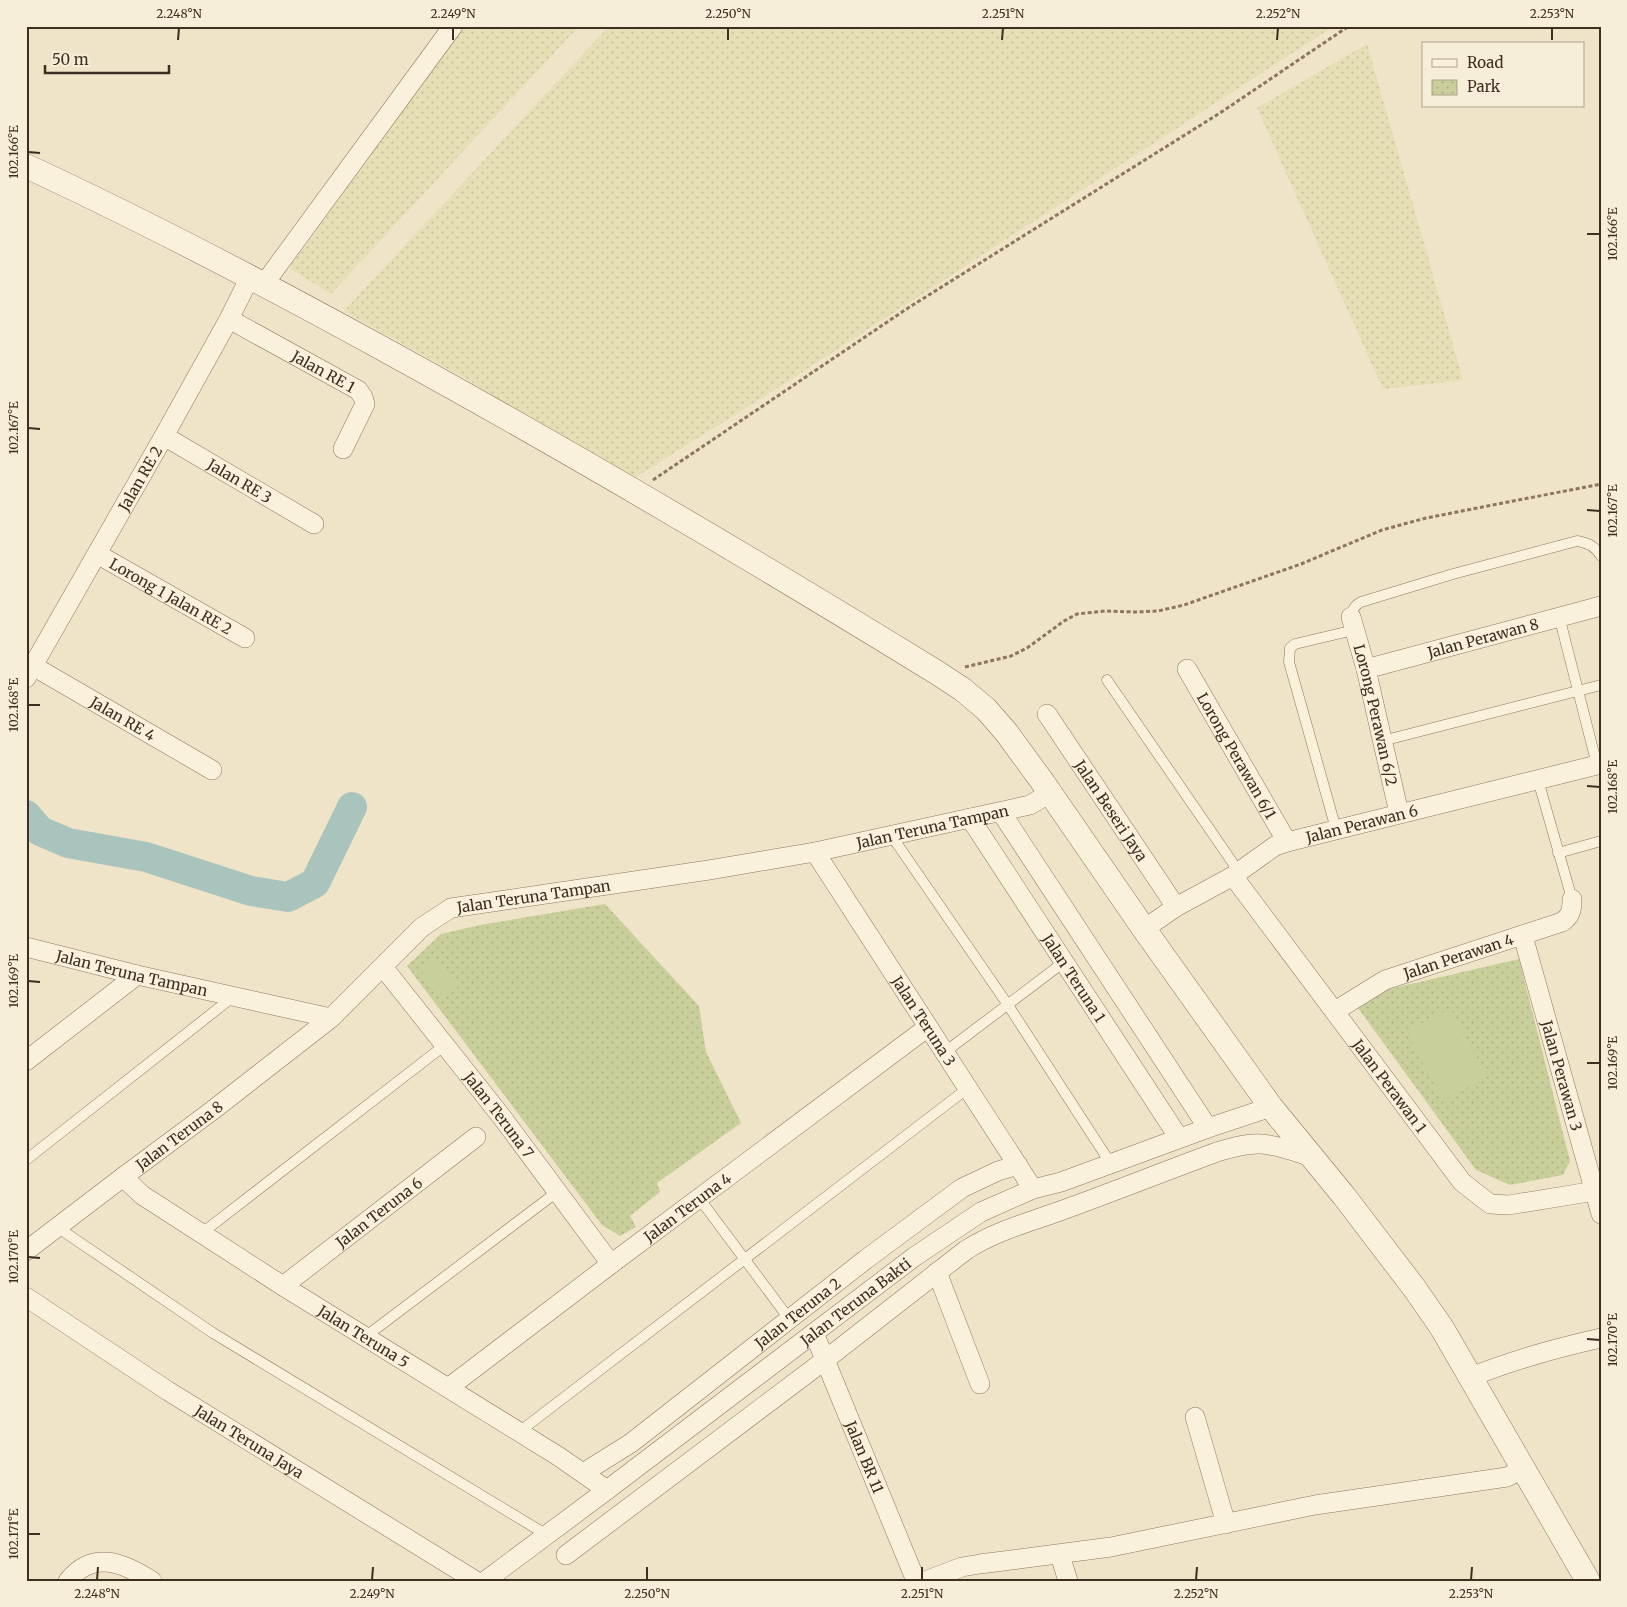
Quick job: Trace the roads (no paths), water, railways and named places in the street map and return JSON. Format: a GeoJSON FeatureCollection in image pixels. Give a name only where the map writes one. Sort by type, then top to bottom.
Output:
{"type":"FeatureCollection","features":[{"type":"Feature","properties":{"kind":"street","name":"Jalan RE 2"},"geometry":{"type":"LineString","coordinates":[[29,672],[229,319],[453,26]]}},
{"type":"Feature","properties":{"kind":"street"},"geometry":{"type":"LineString","coordinates":[[26,166],[257,280],[493,409],[748,557],[936,672],[962,689],[986,709],[1006,732],[1050,792],[1144,929],[1271,1107],[1344,1196],[1415,1289],[1442,1328],[1588,1581]]}},
{"type":"Feature","properties":{"kind":"street","name":"Jalan RE 1"},"geometry":{"type":"LineString","coordinates":[[229,319],[358,390],[365,404],[343,449]]}},
{"type":"Feature","properties":{"kind":"street","name":"Jalan RE 3"},"geometry":{"type":"LineString","coordinates":[[164,436],[314,524]]}},
{"type":"Feature","properties":{"kind":"street","name":"Lorong 1 Jalan RE 2"},"geometry":{"type":"LineString","coordinates":[[97,554],[245,638]]}},
{"type":"Feature","properties":{"kind":"street","name":"Jalan Perawan 8"},"geometry":{"type":"LineString","coordinates":[[1366,669],[1601,606]]}},
{"type":"Feature","properties":{"kind":"street","name":"Lorong Perawan 6/2"},"geometry":{"type":"LineString","coordinates":[[1353,624],[1366,669],[1399,813]]}},
{"type":"Feature","properties":{"kind":"street","name":"Lorong Perawan 6/1"},"geometry":{"type":"LineString","coordinates":[[1187,669],[1288,842]]}},
{"type":"Feature","properties":{"kind":"street","name":"Jalan RE 4"},"geometry":{"type":"LineString","coordinates":[[29,672],[212,770]]}},
{"type":"Feature","properties":{"kind":"street","name":"Jalan Beseri Jaya"},"geometry":{"type":"LineString","coordinates":[[1047,714],[1176,908]]}},
{"type":"Feature","properties":{"kind":"street","name":"Jalan Perawan 6"},"geometry":{"type":"LineString","coordinates":[[1144,929],[1176,908],[1236,874],[1275,846],[1399,813],[1599,764]]}},
{"type":"Feature","properties":{"kind":"street","name":"Jalan Teruna Tampan"},"geometry":{"type":"LineString","coordinates":[[30,953],[331,1018],[422,927],[451,908],[699,872],[815,852],[1030,805],[1050,792]]}},
{"type":"Feature","properties":{"kind":"street"},"geometry":{"type":"LineString","coordinates":[[1001,812],[1208,1128]]}},
{"type":"Feature","properties":{"kind":"street","name":"Jalan Teruna 1"},"geometry":{"type":"LineString","coordinates":[[970,818],[1179,1138]]}},
{"type":"Feature","properties":{"kind":"street","name":"Jalan Teruna 3"},"geometry":{"type":"LineString","coordinates":[[815,852],[1033,1189]]}},
{"type":"Feature","properties":{"kind":"street","name":"Jalan Perawan 1"},"geometry":{"type":"LineString","coordinates":[[1236,874],[1462,1182],[1490,1204],[1509,1205],[1595,1191]]}},
{"type":"Feature","properties":{"kind":"street","name":"Jalan Perawan 4"},"geometry":{"type":"LineString","coordinates":[[1335,1011],[1385,980],[1562,922],[1569,917],[1572,910],[1572,900]]}},
{"type":"Feature","properties":{"kind":"street","name":"Jalan Perawan 3"},"geometry":{"type":"LineString","coordinates":[[1523,936],[1601,1214]]}},
{"type":"Feature","properties":{"kind":"street","name":"Jalan Teruna 7"},"geometry":{"type":"LineString","coordinates":[[383,967],[500,1116],[611,1264]]}},
{"type":"Feature","properties":{"kind":"street"},"geometry":{"type":"LineString","coordinates":[[26,1061],[137,975]]}},
{"type":"Feature","properties":{"kind":"street","name":"Jalan Teruna 8"},"geometry":{"type":"LineString","coordinates":[[26,1251],[331,1018]]}},
{"type":"Feature","properties":{"kind":"street","name":"Jalan Teruna 4"},"geometry":{"type":"LineString","coordinates":[[448,1388],[928,1027]]}},
{"type":"Feature","properties":{"kind":"street","name":"Jalan Teruna Bakti"},"geometry":{"type":"LineString","coordinates":[[484,1581],[914,1257],[981,1212],[1033,1189],[1061,1182],[1179,1138],[1271,1107]]}},
{"type":"Feature","properties":{"kind":"street","name":"Jalan Teruna 6"},"geometry":{"type":"LineString","coordinates":[[283,1286],[476,1137]]}},
{"type":"Feature","properties":{"kind":"street"},"geometry":{"type":"LineString","coordinates":[[566,1555],[977,1243],[1004,1229],[1060,1211],[1217,1152],[1244,1145],[1260,1144],[1277,1147],[1312,1157]]}},
{"type":"Feature","properties":{"kind":"street","name":"Jalan Teruna 2"},"geometry":{"type":"LineString","coordinates":[[583,1473],[632,1443],[865,1260],[962,1188],[998,1171],[1018,1165]]}},
{"type":"Feature","properties":{"kind":"street","name":"Jalan Teruna 5"},"geometry":{"type":"LineString","coordinates":[[123,1177],[142,1195],[283,1286],[519,1432],[607,1490]]}},
{"type":"Feature","properties":{"kind":"street"},"geometry":{"type":"LineString","coordinates":[[937,1272],[980,1384]]}},
{"type":"Feature","properties":{"kind":"street","name":"Jalan Teruna Jaya"},"geometry":{"type":"LineString","coordinates":[[26,1298],[168,1391],[476,1581]]}},
{"type":"Feature","properties":{"kind":"street","name":"Jalan BR 11"},"geometry":{"type":"LineString","coordinates":[[814,1333],[916,1581]]}},
{"type":"Feature","properties":{"kind":"street"},"geometry":{"type":"LineString","coordinates":[[1471,1377],[1554,1349],[1601,1338]]}},
{"type":"Feature","properties":{"kind":"street"},"geometry":{"type":"LineString","coordinates":[[1195,1417],[1226,1524]]}},
{"type":"Feature","properties":{"kind":"street"},"geometry":{"type":"LineString","coordinates":[[925,1581],[962,1567],[1111,1547],[1315,1505],[1507,1476],[1523,1468]]}},
{"type":"Feature","properties":{"kind":"street"},"geometry":{"type":"LineString","coordinates":[[1060,1554],[1068,1581]]}},
{"type":"Feature","properties":{"kind":"street"},"geometry":{"type":"LineString","coordinates":[[68,1581],[78,1570],[106,1561],[128,1567],[152,1581]]}},
{"type":"Feature","properties":{"kind":"lane"},"geometry":{"type":"LineString","coordinates":[[1336,829],[1289,662],[1290,648],[1295,644],[1353,624],[1352,611],[1361,602],[1453,574],[1577,541],[1587,543],[1596,549],[1601,556]]}},
{"type":"Feature","properties":{"kind":"lane"},"geometry":{"type":"LineString","coordinates":[[1560,616],[1578,691],[1599,764]]}},
{"type":"Feature","properties":{"kind":"lane"},"geometry":{"type":"LineString","coordinates":[[1107,680],[1236,874]]}},
{"type":"Feature","properties":{"kind":"lane"},"geometry":{"type":"LineString","coordinates":[[1382,741],[1601,685]]}},
{"type":"Feature","properties":{"kind":"lane"},"geometry":{"type":"LineString","coordinates":[[1538,780],[1572,900]]}},
{"type":"Feature","properties":{"kind":"lane"},"geometry":{"type":"LineString","coordinates":[[891,835],[1008,1005],[1111,1164]]}},
{"type":"Feature","properties":{"kind":"lane"},"geometry":{"type":"LineString","coordinates":[[1558,854],[1601,841]]}},
{"type":"Feature","properties":{"kind":"lane"},"geometry":{"type":"LineString","coordinates":[[945,1052],[1064,962]]}},
{"type":"Feature","properties":{"kind":"lane"},"geometry":{"type":"LineString","coordinates":[[26,1160],[234,996]]}},
{"type":"Feature","properties":{"kind":"lane"},"geometry":{"type":"LineString","coordinates":[[202,1233],[445,1046]]}},
{"type":"Feature","properties":{"kind":"lane"},"geometry":{"type":"LineString","coordinates":[[519,1432],[968,1088]]}},
{"type":"Feature","properties":{"kind":"lane"},"geometry":{"type":"LineString","coordinates":[[365,1337],[557,1192]]}},
{"type":"Feature","properties":{"kind":"lane"},"geometry":{"type":"LineString","coordinates":[[699,1198],[790,1320]]}},
{"type":"Feature","properties":{"kind":"lane"},"geometry":{"type":"LineString","coordinates":[[57,1227],[213,1334],[547,1535]]}},
{"type":"Feature","properties":{"kind":"waterway"},"geometry":{"type":"LineString","coordinates":[[26,815],[40,831],[68,843],[146,857],[251,891],[288,897],[315,883],[352,807]]}}]}
